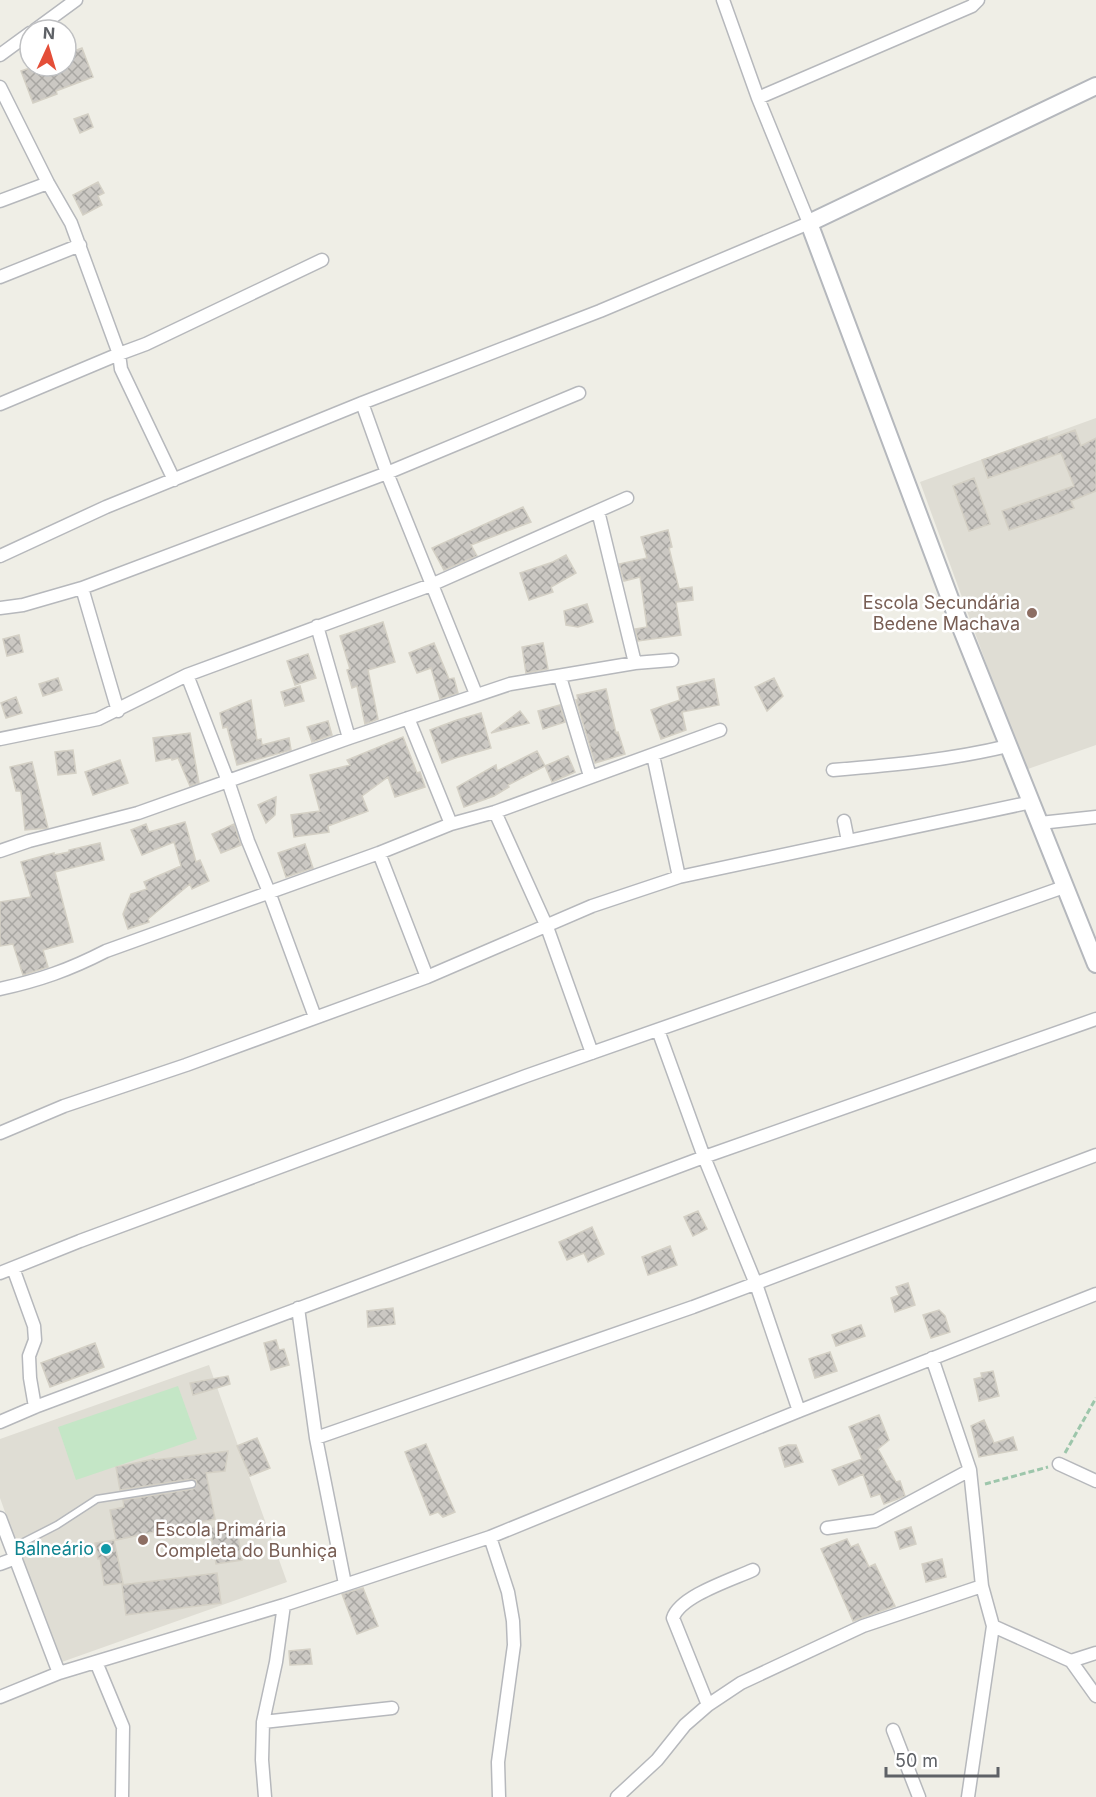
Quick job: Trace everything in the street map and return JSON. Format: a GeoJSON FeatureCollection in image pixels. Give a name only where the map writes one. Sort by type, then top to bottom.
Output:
{"type":"FeatureCollection","features":[{"type":"Feature","properties":{"kind":"street"},"geometry":{"type":"LineString","coordinates":[[51,18],[76,0]]}},
{"type":"Feature","properties":{"kind":"street"},"geometry":{"type":"LineString","coordinates":[[723,0],[954,609],[1096,964]]}},
{"type":"Feature","properties":{"kind":"street"},"geometry":{"type":"LineString","coordinates":[[759,98],[972,6],[978,0]]}},
{"type":"Feature","properties":{"kind":"street"},"geometry":{"type":"LineString","coordinates":[[0,55],[18,42]]}},
{"type":"Feature","properties":{"kind":"street"},"geometry":{"type":"LineString","coordinates":[[0,556],[106,507],[362,403],[600,311],[809,223],[1096,86]]}},
{"type":"Feature","properties":{"kind":"street"},"geometry":{"type":"LineString","coordinates":[[0,87],[48,183],[71,223],[119,354],[122,369],[174,480]]}},
{"type":"Feature","properties":{"kind":"street"},"geometry":{"type":"LineString","coordinates":[[0,201],[48,183]]}},
{"type":"Feature","properties":{"kind":"street"},"geometry":{"type":"LineString","coordinates":[[0,277],[80,245]]}},
{"type":"Feature","properties":{"kind":"street"},"geometry":{"type":"LineString","coordinates":[[0,404],[146,344],[322,260]]}},
{"type":"Feature","properties":{"kind":"street"},"geometry":{"type":"LineString","coordinates":[[0,608],[23,605],[82,588],[387,473],[579,393]]}},
{"type":"Feature","properties":{"kind":"street"},"geometry":{"type":"LineString","coordinates":[[362,403],[387,473],[476,694]]}},
{"type":"Feature","properties":{"kind":"street"},"geometry":{"type":"LineString","coordinates":[[0,739],[98,719],[187,675],[431,585],[627,498]]}},
{"type":"Feature","properties":{"kind":"street"},"geometry":{"type":"LineString","coordinates":[[598,511],[635,663]]}},
{"type":"Feature","properties":{"kind":"street"},"geometry":{"type":"LineString","coordinates":[[82,588],[118,711]]}},
{"type":"Feature","properties":{"kind":"street"},"geometry":{"type":"LineString","coordinates":[[317,626],[349,738]]}},
{"type":"Feature","properties":{"kind":"street"},"geometry":{"type":"LineString","coordinates":[[0,850],[138,813],[510,684],[635,663],[672,660]]}},
{"type":"Feature","properties":{"kind":"street"},"geometry":{"type":"LineString","coordinates":[[187,675],[315,1017]]}},
{"type":"Feature","properties":{"kind":"street"},"geometry":{"type":"LineString","coordinates":[[560,677],[590,776]]}},
{"type":"Feature","properties":{"kind":"street"},"geometry":{"type":"LineString","coordinates":[[408,718],[451,824]]}},
{"type":"Feature","properties":{"kind":"street"},"geometry":{"type":"LineString","coordinates":[[0,989],[40,980],[72,968],[106,951],[379,853],[451,824],[495,812],[720,730]]}},
{"type":"Feature","properties":{"kind":"street"},"geometry":{"type":"LineString","coordinates":[[833,770],[909,764],[971,755],[1008,746]]}},
{"type":"Feature","properties":{"kind":"street"},"geometry":{"type":"LineString","coordinates":[[653,755],[679,877]]}},
{"type":"Feature","properties":{"kind":"street"},"geometry":{"type":"LineString","coordinates":[[0,1133],[64,1106],[186,1065],[427,977],[592,906],[679,877],[1032,802]]}},
{"type":"Feature","properties":{"kind":"street"},"geometry":{"type":"LineString","coordinates":[[495,812],[547,927],[592,1053]]}},
{"type":"Feature","properties":{"kind":"street"},"geometry":{"type":"LineString","coordinates":[[1040,823],[1096,816]]}},
{"type":"Feature","properties":{"kind":"street"},"geometry":{"type":"LineString","coordinates":[[844,820],[848,841]]}},
{"type":"Feature","properties":{"kind":"street"},"geometry":{"type":"LineString","coordinates":[[379,853],[427,977]]}},
{"type":"Feature","properties":{"kind":"street"},"geometry":{"type":"LineString","coordinates":[[35,1407],[29,1356],[35,1340],[34,1326],[4,1270],[515,1080],[1064,887]]}},
{"type":"Feature","properties":{"kind":"street"},"geometry":{"type":"LineString","coordinates":[[0,1422],[704,1156],[1096,1020]]}},
{"type":"Feature","properties":{"kind":"street"},"geometry":{"type":"LineString","coordinates":[[658,1030],[704,1156],[756,1284],[799,1411]]}},
{"type":"Feature","properties":{"kind":"street"},"geometry":{"type":"LineString","coordinates":[[316,1438],[756,1284],[1096,1155]]}},
{"type":"Feature","properties":{"kind":"street"},"geometry":{"type":"LineString","coordinates":[[0,1697],[59,1673],[284,1605],[490,1537],[799,1411],[1096,1294]]}},
{"type":"Feature","properties":{"kind":"street"},"geometry":{"type":"LineString","coordinates":[[298,1308],[316,1438],[345,1584]]}},
{"type":"Feature","properties":{"kind":"street"},"geometry":{"type":"LineString","coordinates":[[932,1358],[970,1470],[982,1586],[993,1626],[968,1797]]}},
{"type":"Feature","properties":{"kind":"street"},"geometry":{"type":"LineString","coordinates":[[1059,1464],[1096,1480]]}},
{"type":"Feature","properties":{"kind":"street"},"geometry":{"type":"LineString","coordinates":[[827,1528],[875,1521],[970,1470]]}},
{"type":"Feature","properties":{"kind":"street"},"geometry":{"type":"LineString","coordinates":[[0,1518],[59,1673]]}},
{"type":"Feature","properties":{"kind":"street"},"geometry":{"type":"LineString","coordinates":[[490,1537],[508,1592],[514,1645],[498,1762],[499,1797]]}},
{"type":"Feature","properties":{"kind":"street"},"geometry":{"type":"LineString","coordinates":[[0,1564],[14,1554]]}},
{"type":"Feature","properties":{"kind":"street"},"geometry":{"type":"LineString","coordinates":[[708,1705],[673,1618],[675,1610],[686,1601],[753,1570]]}},
{"type":"Feature","properties":{"kind":"street"},"geometry":{"type":"LineString","coordinates":[[617,1797],[642,1776],[685,1725],[708,1705],[741,1683],[863,1626],[982,1586]]}},
{"type":"Feature","properties":{"kind":"street"},"geometry":{"type":"LineString","coordinates":[[265,1797],[262,1760],[263,1722],[276,1662],[284,1605]]}},
{"type":"Feature","properties":{"kind":"street"},"geometry":{"type":"LineString","coordinates":[[993,1626],[1071,1661],[1096,1696]]}},
{"type":"Feature","properties":{"kind":"street"},"geometry":{"type":"LineString","coordinates":[[1071,1661],[1096,1653]]}},
{"type":"Feature","properties":{"kind":"street"},"geometry":{"type":"LineString","coordinates":[[96,1662],[123,1726],[122,1797]]}},
{"type":"Feature","properties":{"kind":"street"},"geometry":{"type":"LineString","coordinates":[[263,1722],[392,1708]]}},
{"type":"Feature","properties":{"kind":"street"},"geometry":{"type":"LineString","coordinates":[[892,1730],[919,1797]]}},
{"type":"Feature","properties":{"kind":"lane"},"geometry":{"type":"LineString","coordinates":[[14,1554],[97,1499],[192,1484]]}},
{"type":"Feature","properties":{"kind":"path"},"geometry":{"type":"LineString","coordinates":[[972,1488],[1059,1464],[1096,1398]]}},
{"type":"Feature","properties":{"kind":"shaded area","name":"Escola Secundária Bedene Machava"},"geometry":{"type":"Polygon","coordinates":[[[1096,418],[1096,745],[1025,770],[920,482],[1096,418]]]}},
{"type":"Feature","properties":{"kind":"shaded area","name":"Escola Primária Completa do Bunhiça"},"geometry":{"type":"Polygon","coordinates":[[[209,1365],[287,1582],[59,1663],[0,1498],[0,1439],[209,1365]]]}},
{"type":"Feature","properties":{"kind":"green space"},"geometry":{"type":"Polygon","coordinates":[[[178,1386],[197,1439],[76,1480],[58,1427],[178,1386]]]}},
{"type":"Feature","properties":{"kind":"building"},"geometry":{"type":"Polygon","coordinates":[[[82,48],[93,77],[56,91],[57,94],[33,103],[24,78],[78,78],[78,50],[82,48]]]}},
{"type":"Feature","properties":{"kind":"building"},"geometry":{"type":"Polygon","coordinates":[[[88,114],[93,127],[80,133],[74,119],[88,114]]]}},
{"type":"Feature","properties":{"kind":"building"},"geometry":{"type":"Polygon","coordinates":[[[98,182],[104,193],[98,196],[102,205],[83,215],[73,195],[98,182]]]}},
{"type":"Feature","properties":{"kind":"building"},"geometry":{"type":"Polygon","coordinates":[[[1075,430],[1081,446],[1096,438],[1096,491],[1071,501],[1074,508],[1009,530],[1002,511],[1074,486],[1061,453],[988,478],[982,460],[1047,437],[1048,440],[1075,430]]]}},
{"type":"Feature","properties":{"kind":"building"},"geometry":{"type":"Polygon","coordinates":[[[974,478],[990,524],[969,531],[953,486],[974,478]]]}},
{"type":"Feature","properties":{"kind":"building"},"geometry":{"type":"Polygon","coordinates":[[[523,507],[531,522],[471,545],[477,556],[444,570],[432,548],[523,507]]]}},
{"type":"Feature","properties":{"kind":"building"},"geometry":{"type":"Polygon","coordinates":[[[668,530],[672,547],[669,548],[679,589],[692,587],[693,600],[676,602],[681,635],[638,641],[635,629],[647,627],[640,577],[624,581],[619,564],[647,558],[641,537],[668,530]]]}},
{"type":"Feature","properties":{"kind":"building"},"geometry":{"type":"Polygon","coordinates":[[[566,555],[576,573],[551,587],[553,592],[529,600],[520,573],[566,555]]]}},
{"type":"Feature","properties":{"kind":"building"},"geometry":{"type":"Polygon","coordinates":[[[587,604],[593,622],[578,627],[566,625],[564,611],[587,604]]]}},
{"type":"Feature","properties":{"kind":"building"},"geometry":{"type":"Polygon","coordinates":[[[383,622],[395,662],[368,670],[378,719],[365,724],[357,686],[352,688],[347,670],[350,669],[340,636],[383,622]]]}},
{"type":"Feature","properties":{"kind":"building"},"geometry":{"type":"Polygon","coordinates":[[[19,635],[23,652],[7,656],[3,639],[19,635]]]}},
{"type":"Feature","properties":{"kind":"building"},"geometry":{"type":"Polygon","coordinates":[[[434,643],[449,679],[454,678],[458,693],[440,699],[431,668],[417,673],[409,653],[434,643]]]}},
{"type":"Feature","properties":{"kind":"building"},"geometry":{"type":"Polygon","coordinates":[[[543,643],[548,669],[526,673],[522,647],[543,643]]]}},
{"type":"Feature","properties":{"kind":"building"},"geometry":{"type":"Polygon","coordinates":[[[308,654],[316,678],[295,685],[287,661],[308,654]]]}},
{"type":"Feature","properties":{"kind":"building"},"geometry":{"type":"Polygon","coordinates":[[[58,678],[62,690],[43,696],[39,684],[58,678]]]}},
{"type":"Feature","properties":{"kind":"building"},"geometry":{"type":"Polygon","coordinates":[[[774,678],[783,696],[767,711],[755,687],[774,678]]]}},
{"type":"Feature","properties":{"kind":"building"},"geometry":{"type":"Polygon","coordinates":[[[714,679],[719,705],[682,712],[686,730],[661,739],[651,710],[680,700],[677,687],[714,679]]]}},
{"type":"Feature","properties":{"kind":"building"},"geometry":{"type":"Polygon","coordinates":[[[300,686],[304,701],[285,706],[281,692],[300,686]]]}},
{"type":"Feature","properties":{"kind":"building"},"geometry":{"type":"Polygon","coordinates":[[[606,689],[616,733],[618,732],[625,754],[595,763],[576,700],[578,700],[577,695],[606,689]]]}},
{"type":"Feature","properties":{"kind":"building"},"geometry":{"type":"Polygon","coordinates":[[[16,697],[22,713],[6,718],[1,703],[16,697]]]}},
{"type":"Feature","properties":{"kind":"building"},"geometry":{"type":"Polygon","coordinates":[[[251,700],[257,740],[261,739],[262,745],[289,738],[291,750],[237,765],[227,727],[223,728],[220,713],[251,700]]]}},
{"type":"Feature","properties":{"kind":"building"},"geometry":{"type":"Polygon","coordinates":[[[560,705],[565,722],[543,729],[538,711],[560,705]]]}},
{"type":"Feature","properties":{"kind":"building"},"geometry":{"type":"Polygon","coordinates":[[[520,711],[529,723],[491,733],[520,711]]]}},
{"type":"Feature","properties":{"kind":"building"},"geometry":{"type":"Polygon","coordinates":[[[481,713],[491,748],[442,763],[430,730],[481,713]]]}},
{"type":"Feature","properties":{"kind":"building"},"geometry":{"type":"Polygon","coordinates":[[[328,721],[332,735],[312,742],[307,727],[328,721]]]}},
{"type":"Feature","properties":{"kind":"building"},"geometry":{"type":"Polygon","coordinates":[[[190,733],[199,783],[190,786],[178,758],[156,761],[153,738],[190,733]]]}},
{"type":"Feature","properties":{"kind":"building"},"geometry":{"type":"Polygon","coordinates":[[[403,737],[425,787],[395,797],[388,777],[362,796],[368,811],[328,826],[329,832],[294,837],[291,815],[320,811],[310,775],[350,765],[347,760],[403,737]]]}},
{"type":"Feature","properties":{"kind":"building"},"geometry":{"type":"Polygon","coordinates":[[[73,750],[76,773],[58,775],[55,752],[73,750]]]}},
{"type":"Feature","properties":{"kind":"building"},"geometry":{"type":"Polygon","coordinates":[[[537,751],[545,766],[508,785],[509,787],[494,796],[464,807],[457,787],[496,765],[497,771],[537,751]]]}},
{"type":"Feature","properties":{"kind":"building"},"geometry":{"type":"Polygon","coordinates":[[[568,756],[575,772],[552,782],[545,766],[568,756]]]}},
{"type":"Feature","properties":{"kind":"building"},"geometry":{"type":"Polygon","coordinates":[[[120,760],[128,783],[93,795],[85,772],[120,760]]]}},
{"type":"Feature","properties":{"kind":"building"},"geometry":{"type":"Polygon","coordinates":[[[32,762],[48,828],[25,830],[21,791],[16,791],[10,767],[32,762]]]}},
{"type":"Feature","properties":{"kind":"building"},"geometry":{"type":"Polygon","coordinates":[[[276,797],[275,815],[266,823],[258,805],[276,797]]]}},
{"type":"Feature","properties":{"kind":"building"},"geometry":{"type":"Polygon","coordinates":[[[185,822],[196,862],[200,860],[209,881],[192,889],[190,884],[148,919],[149,922],[128,929],[123,914],[131,894],[147,889],[144,882],[181,866],[174,842],[142,855],[131,830],[146,824],[149,832],[185,822]]]}},
{"type":"Feature","properties":{"kind":"building"},"geometry":{"type":"Polygon","coordinates":[[[234,824],[241,845],[221,853],[212,834],[234,824]]]}},
{"type":"Feature","properties":{"kind":"building"},"geometry":{"type":"Polygon","coordinates":[[[100,843],[104,860],[55,872],[73,942],[43,950],[48,967],[23,975],[13,944],[0,946],[0,902],[31,897],[21,862],[100,843]]]}},
{"type":"Feature","properties":{"kind":"building"},"geometry":{"type":"Polygon","coordinates":[[[305,844],[313,868],[286,877],[278,853],[305,844]]]}},
{"type":"Feature","properties":{"kind":"building"},"geometry":{"type":"Polygon","coordinates":[[[698,1211],[707,1229],[693,1236],[684,1217],[698,1211]]]}},
{"type":"Feature","properties":{"kind":"building"},"geometry":{"type":"Polygon","coordinates":[[[592,1227],[604,1254],[588,1262],[584,1253],[567,1260],[559,1242],[592,1227]]]}},
{"type":"Feature","properties":{"kind":"building"},"geometry":{"type":"Polygon","coordinates":[[[670,1246],[677,1265],[648,1275],[642,1257],[670,1246]]]}},
{"type":"Feature","properties":{"kind":"building"},"geometry":{"type":"Polygon","coordinates":[[[908,1283],[915,1305],[895,1312],[891,1298],[899,1295],[896,1287],[908,1283]]]}},
{"type":"Feature","properties":{"kind":"building"},"geometry":{"type":"Polygon","coordinates":[[[393,1308],[395,1324],[368,1327],[367,1311],[393,1308]]]}},
{"type":"Feature","properties":{"kind":"building"},"geometry":{"type":"Polygon","coordinates":[[[939,1310],[945,1316],[950,1332],[931,1338],[923,1315],[939,1310]]]}},
{"type":"Feature","properties":{"kind":"building"},"geometry":{"type":"Polygon","coordinates":[[[861,1325],[865,1336],[836,1346],[832,1335],[861,1325]]]}},
{"type":"Feature","properties":{"kind":"building"},"geometry":{"type":"Polygon","coordinates":[[[276,1340],[279,1350],[284,1349],[289,1365],[271,1370],[264,1343],[276,1340]]]}},
{"type":"Feature","properties":{"kind":"building"},"geometry":{"type":"Polygon","coordinates":[[[95,1343],[104,1367],[50,1387],[41,1363],[95,1343]]]}},
{"type":"Feature","properties":{"kind":"building"},"geometry":{"type":"Polygon","coordinates":[[[830,1352],[837,1371],[815,1378],[809,1359],[830,1352]]]}},
{"type":"Feature","properties":{"kind":"building"},"geometry":{"type":"Polygon","coordinates":[[[993,1371],[999,1396],[979,1401],[974,1379],[982,1377],[981,1373],[993,1371]]]}},
{"type":"Feature","properties":{"kind":"building"},"geometry":{"type":"Polygon","coordinates":[[[228,1376],[230,1384],[193,1395],[190,1383],[228,1376]]]}},
{"type":"Feature","properties":{"kind":"building"},"geometry":{"type":"Polygon","coordinates":[[[879,1415],[889,1440],[878,1449],[896,1482],[900,1481],[905,1496],[884,1504],[880,1494],[871,1497],[863,1474],[839,1485],[832,1470],[862,1459],[849,1427],[879,1415]]]}},
{"type":"Feature","properties":{"kind":"building"},"geometry":{"type":"Polygon","coordinates":[[[984,1420],[994,1443],[1013,1437],[1017,1450],[979,1457],[971,1426],[984,1420]]]}},
{"type":"Feature","properties":{"kind":"building"},"geometry":{"type":"Polygon","coordinates":[[[257,1438],[270,1468],[250,1476],[237,1446],[257,1438]]]}},
{"type":"Feature","properties":{"kind":"building"},"geometry":{"type":"Polygon","coordinates":[[[426,1444],[455,1512],[443,1517],[438,1512],[430,1515],[405,1452],[426,1444]]]}},
{"type":"Feature","properties":{"kind":"building"},"geometry":{"type":"Polygon","coordinates":[[[796,1445],[803,1462],[785,1467],[779,1448],[796,1445]]]}},
{"type":"Feature","properties":{"kind":"building"},"geometry":{"type":"Polygon","coordinates":[[[228,1451],[225,1471],[206,1473],[215,1519],[116,1540],[110,1510],[124,1507],[123,1500],[193,1489],[197,1484],[196,1480],[191,1479],[120,1490],[116,1467],[154,1459],[228,1451]]]}},
{"type":"Feature","properties":{"kind":"building"},"geometry":{"type":"Polygon","coordinates":[[[236,1523],[242,1560],[216,1564],[210,1528],[236,1523]]]}},
{"type":"Feature","properties":{"kind":"building"},"geometry":{"type":"Polygon","coordinates":[[[911,1527],[916,1544],[900,1549],[895,1532],[911,1527]]]}},
{"type":"Feature","properties":{"kind":"building"},"geometry":{"type":"Polygon","coordinates":[[[847,1539],[851,1547],[858,1544],[869,1567],[875,1564],[895,1606],[853,1621],[821,1549],[847,1539]]]}},
{"type":"Feature","properties":{"kind":"building"},"geometry":{"type":"Polygon","coordinates":[[[114,1540],[123,1583],[104,1585],[95,1543],[114,1540]]]}},
{"type":"Feature","properties":{"kind":"building"},"geometry":{"type":"Polygon","coordinates":[[[942,1559],[946,1577],[926,1582],[922,1564],[942,1559]]]}},
{"type":"Feature","properties":{"kind":"building"},"geometry":{"type":"Polygon","coordinates":[[[217,1573],[221,1603],[126,1615],[122,1585],[217,1573]]]}},
{"type":"Feature","properties":{"kind":"building"},"geometry":{"type":"Polygon","coordinates":[[[363,1588],[378,1626],[357,1634],[342,1594],[363,1588]]]}},
{"type":"Feature","properties":{"kind":"building"},"geometry":{"type":"Polygon","coordinates":[[[310,1649],[312,1664],[290,1665],[289,1651],[310,1649]]]}},
{"type":"Feature","properties":{"kind":"place","name":"Escola Secundária Bedene Machava"},"geometry":{"type":"Point","coordinates":[1032,613]}},
{"type":"Feature","properties":{"kind":"place","name":"Escola Primária Completa do Bunhiça"},"geometry":{"type":"Point","coordinates":[143,1540]}},
{"type":"Feature","properties":{"kind":"place","name":"Balneário"},"geometry":{"type":"Point","coordinates":[106,1549]}}]}
